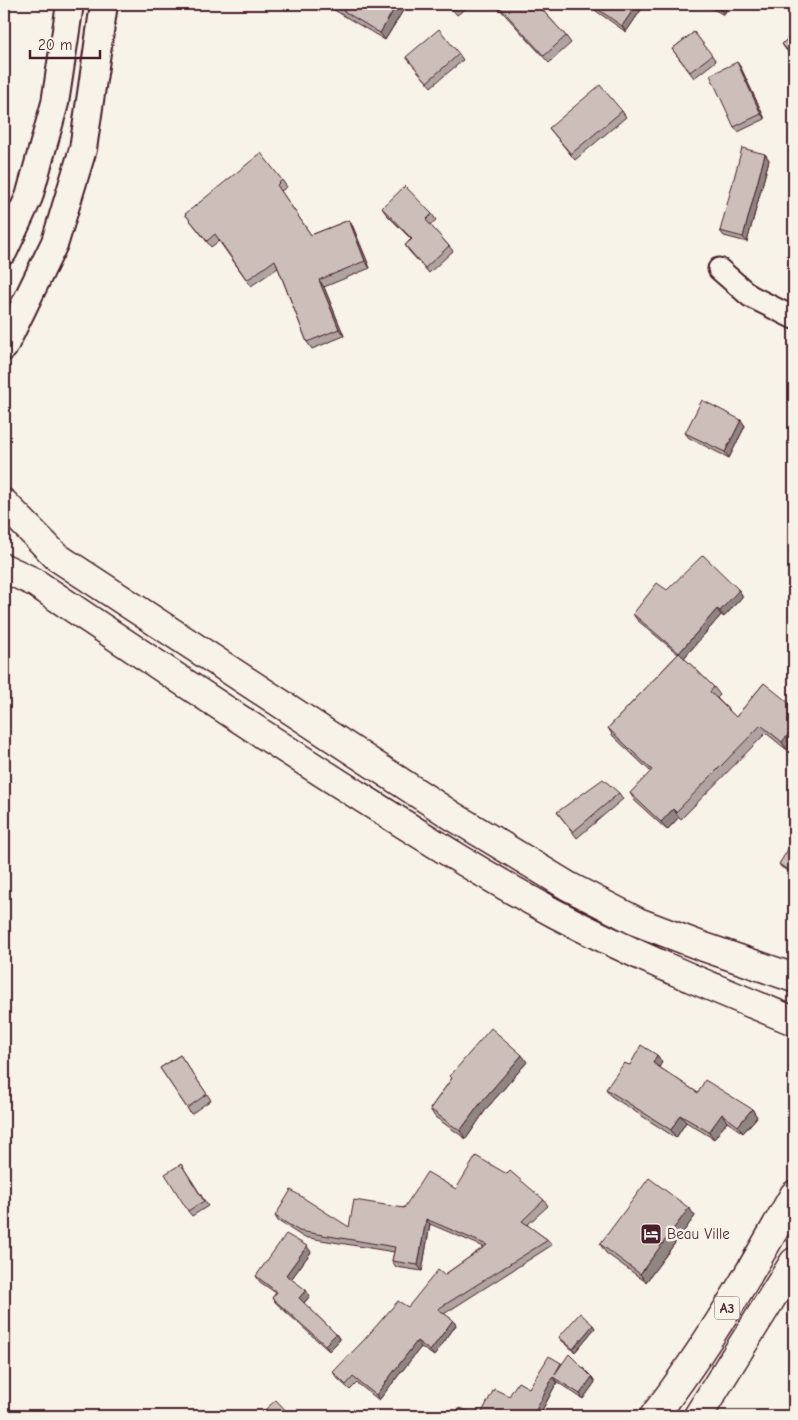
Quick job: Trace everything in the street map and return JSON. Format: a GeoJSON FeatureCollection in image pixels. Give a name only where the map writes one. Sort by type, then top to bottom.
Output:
{"type":"FeatureCollection","features":[{"type":"Feature","properties":{"kind":"main road"},"geometry":{"type":"LineString","coordinates":[[4,503],[58,557],[450,816],[568,886],[638,922],[794,978]]}},
{"type":"Feature","properties":{"kind":"main road"},"geometry":{"type":"LineString","coordinates":[[4,568],[34,582],[236,718],[427,839],[555,914],[648,960],[794,1021]]}},
{"type":"Feature","properties":{"kind":"main road","name":"A3"},"geometry":{"type":"LineString","coordinates":[[654,1416],[684,1377],[752,1269],[794,1195]]}},
{"type":"Feature","properties":{"kind":"main road","name":"A3"},"geometry":{"type":"LineString","coordinates":[[698,1416],[794,1262]]}},
{"type":"Feature","properties":{"kind":"street"},"geometry":{"type":"LineString","coordinates":[[4,251],[28,197],[55,103],[70,4]]}},
{"type":"Feature","properties":{"kind":"street"},"geometry":{"type":"LineString","coordinates":[[4,347],[55,242],[83,149],[104,4]]}},
{"type":"Feature","properties":{"kind":"street"},"geometry":{"type":"LineString","coordinates":[[719,268],[750,296],[794,318]]}},
{"type":"Feature","properties":{"kind":"building"},"geometry":{"type":"Polygon","coordinates":[[[332,4],[397,4],[380,33],[332,4]]]}},
{"type":"Feature","properties":{"kind":"building"},"geometry":{"type":"Polygon","coordinates":[[[448,4],[458,4],[452,8],[448,4]]]}},
{"type":"Feature","properties":{"kind":"building"},"geometry":{"type":"Polygon","coordinates":[[[497,4],[537,4],[566,36],[544,56],[497,4]]]}},
{"type":"Feature","properties":{"kind":"building"},"geometry":{"type":"Polygon","coordinates":[[[593,4],[637,4],[622,26],[593,4]]]}},
{"type":"Feature","properties":{"kind":"building"},"geometry":{"type":"Polygon","coordinates":[[[710,4],[722,4],[720,9],[710,4]]]}},
{"type":"Feature","properties":{"kind":"building"},"geometry":{"type":"Polygon","coordinates":[[[439,29],[459,54],[427,82],[406,57],[439,29]]]}},
{"type":"Feature","properties":{"kind":"building"},"geometry":{"type":"Polygon","coordinates":[[[694,32],[712,55],[690,72],[672,49],[694,32]]]}},
{"type":"Feature","properties":{"kind":"building"},"geometry":{"type":"Polygon","coordinates":[[[794,33],[794,57],[782,44],[794,33]]]}},
{"type":"Feature","properties":{"kind":"building"},"geometry":{"type":"Polygon","coordinates":[[[737,62],[761,114],[734,127],[710,75],[737,62]]]}},
{"type":"Feature","properties":{"kind":"building"},"geometry":{"type":"Polygon","coordinates":[[[600,85],[622,111],[571,154],[549,128],[600,85]]]}},
{"type":"Feature","properties":{"kind":"building"},"geometry":{"type":"Polygon","coordinates":[[[742,148],[765,154],[743,237],[720,231],[742,148]]]}},
{"type":"Feature","properties":{"kind":"building"},"geometry":{"type":"Polygon","coordinates":[[[261,153],[282,180],[277,185],[311,235],[349,220],[365,261],[319,280],[339,329],[307,342],[275,260],[247,280],[215,234],[207,241],[185,214],[261,153]]]}},
{"type":"Feature","properties":{"kind":"building"},"geometry":{"type":"Polygon","coordinates":[[[405,186],[432,214],[426,220],[449,246],[425,268],[405,245],[412,239],[382,208],[405,186]]]}},
{"type":"Feature","properties":{"kind":"building"},"geometry":{"type":"Polygon","coordinates":[[[702,400],[741,420],[725,452],[685,433],[702,400]]]}},
{"type":"Feature","properties":{"kind":"building"},"geometry":{"type":"Polygon","coordinates":[[[703,555],[738,591],[720,611],[717,609],[679,653],[633,614],[657,583],[667,590],[703,555]]]}},
{"type":"Feature","properties":{"kind":"building"},"geometry":{"type":"Polygon","coordinates":[[[679,653],[714,687],[710,692],[736,717],[764,683],[794,707],[794,727],[782,742],[761,725],[676,812],[673,809],[661,822],[630,793],[652,770],[608,728],[679,653]]]}},
{"type":"Feature","properties":{"kind":"building"},"geometry":{"type":"Polygon","coordinates":[[[603,779],[619,793],[573,832],[557,812],[603,779]]]}},
{"type":"Feature","properties":{"kind":"building"},"geometry":{"type":"Polygon","coordinates":[[[789,848],[794,851],[794,874],[779,864],[789,848]]]}},
{"type":"Feature","properties":{"kind":"building"},"geometry":{"type":"Polygon","coordinates":[[[491,1028],[522,1055],[482,1101],[460,1131],[430,1109],[452,1078],[450,1076],[491,1028]]]}},
{"type":"Feature","properties":{"kind":"building"},"geometry":{"type":"Polygon","coordinates":[[[641,1045],[657,1055],[653,1063],[698,1093],[705,1080],[752,1109],[738,1126],[722,1114],[709,1132],[680,1115],[671,1130],[606,1089],[624,1063],[630,1065],[641,1045]]]}},
{"type":"Feature","properties":{"kind":"building"},"geometry":{"type":"Polygon","coordinates":[[[180,1055],[207,1094],[187,1108],[160,1068],[180,1055]]]}},
{"type":"Feature","properties":{"kind":"building"},"geometry":{"type":"Polygon","coordinates":[[[476,1156],[507,1174],[510,1171],[544,1200],[522,1221],[548,1240],[438,1309],[453,1320],[430,1351],[417,1341],[376,1395],[353,1377],[346,1385],[333,1372],[398,1301],[408,1307],[438,1270],[444,1275],[487,1245],[426,1219],[418,1265],[392,1261],[395,1247],[299,1231],[275,1216],[291,1190],[349,1227],[354,1200],[404,1208],[427,1172],[456,1189],[476,1156]]]}},
{"type":"Feature","properties":{"kind":"building"},"geometry":{"type":"Polygon","coordinates":[[[181,1164],[204,1201],[188,1211],[165,1174],[181,1164]]]}},
{"type":"Feature","properties":{"kind":"building"},"geometry":{"type":"Polygon","coordinates":[[[649,1178],[689,1208],[640,1274],[600,1244],[649,1178]]]}},
{"type":"Feature","properties":{"kind":"building"},"geometry":{"type":"Polygon","coordinates":[[[286,1234],[307,1246],[286,1275],[306,1290],[299,1298],[336,1334],[325,1345],[272,1298],[277,1292],[256,1276],[286,1234]]]}},
{"type":"Feature","properties":{"kind":"building"},"geometry":{"type":"Polygon","coordinates":[[[580,1313],[593,1325],[573,1349],[559,1337],[580,1313]]]}},
{"type":"Feature","properties":{"kind":"building"},"geometry":{"type":"Polygon","coordinates":[[[569,1354],[592,1377],[580,1394],[553,1377],[533,1416],[480,1416],[494,1389],[509,1396],[518,1382],[529,1388],[549,1356],[561,1363],[555,1374],[569,1354]]]}},
{"type":"Feature","properties":{"kind":"building"},"geometry":{"type":"Polygon","coordinates":[[[276,1400],[291,1416],[258,1416],[276,1400]]]}},
{"type":"Feature","properties":{"kind":"building"},"geometry":{"type":"Polygon","coordinates":[[[459,1408],[480,1416],[456,1416],[459,1408]]]}},
{"type":"Feature","properties":{"kind":"place","name":"Beau Ville"},"geometry":{"type":"Point","coordinates":[651,1234]}}]}
